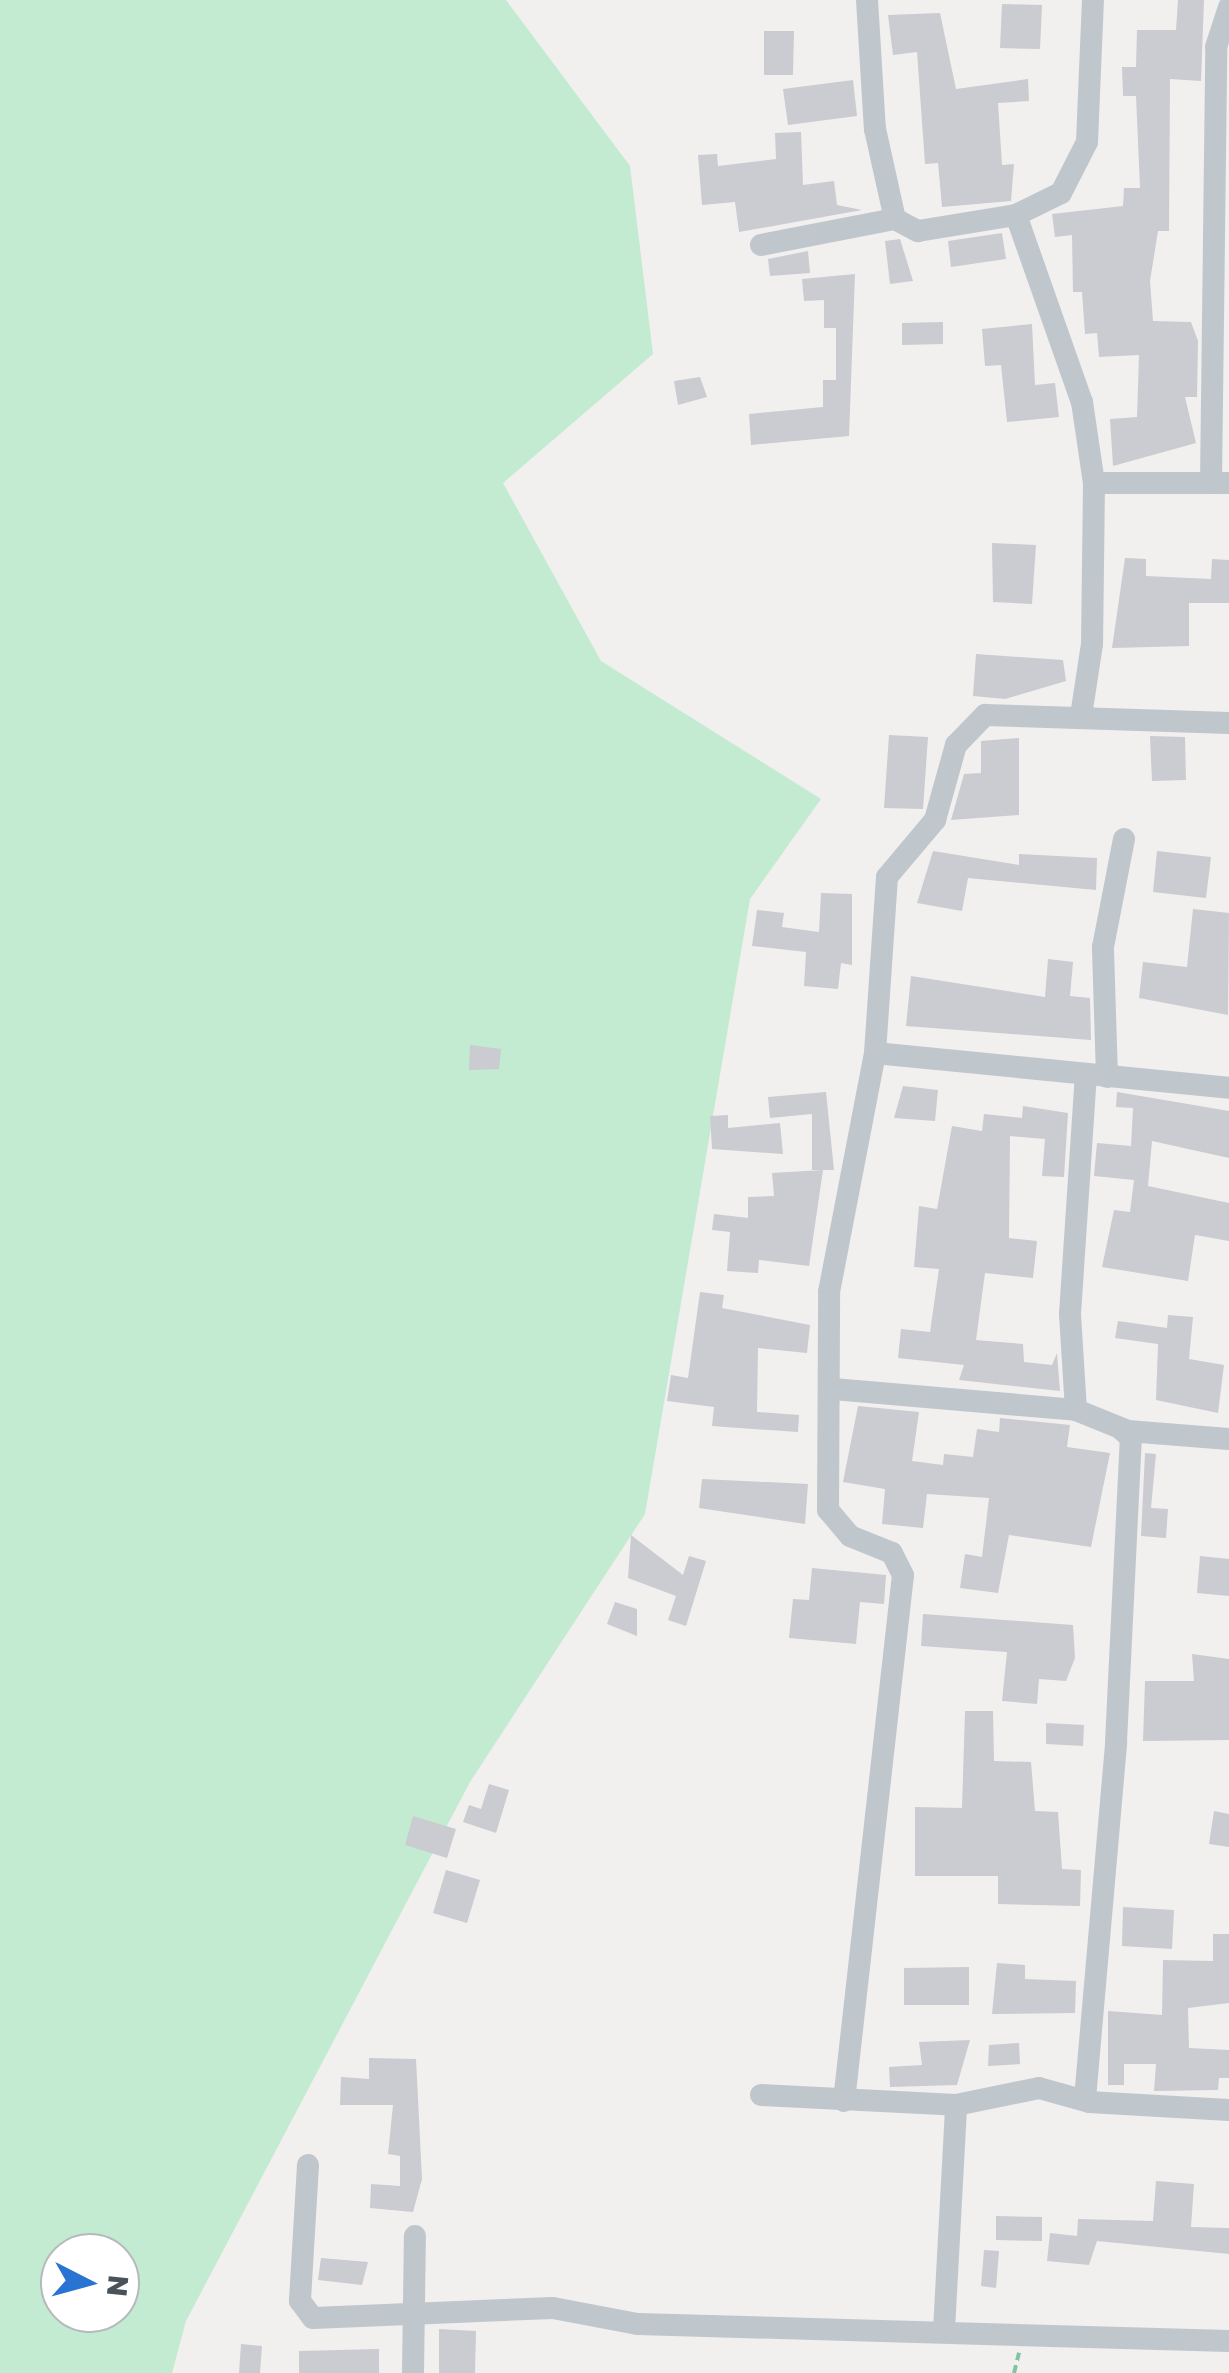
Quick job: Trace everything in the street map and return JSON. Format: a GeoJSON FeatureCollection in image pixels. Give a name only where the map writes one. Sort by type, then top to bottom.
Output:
{"type":"FeatureCollection","features":[{"type":"Feature","properties":{"kind":"street"},"geometry":{"type":"LineString","coordinates":[[867,0],[875,129],[895,219]]}},
{"type":"Feature","properties":{"kind":"street"},"geometry":{"type":"LineString","coordinates":[[762,245],[895,219],[918,231],[1016,215],[1061,193],[1078,169],[1094,0]]}},
{"type":"Feature","properties":{"kind":"street"},"geometry":{"type":"LineString","coordinates":[[1094,483],[1220,483],[1216,47],[1229,7]]}},
{"type":"Feature","properties":{"kind":"street"},"geometry":{"type":"LineString","coordinates":[[1016,215],[1082,402],[1094,483],[1092,644],[1081,716]]}},
{"type":"Feature","properties":{"kind":"street"},"geometry":{"type":"LineString","coordinates":[[844,2101],[903,1575],[892,1553],[832,1520],[829,1292],[874,1053],[881,902],[887,877],[936,820],[956,745],[985,715],[1229,723]]}},
{"type":"Feature","properties":{"kind":"street"},"geometry":{"type":"LineString","coordinates":[[1076,1410],[1070,1314],[1096,1076],[1103,947],[1124,840]]}},
{"type":"Feature","properties":{"kind":"street"},"geometry":{"type":"LineString","coordinates":[[874,1053],[1229,1088]]}},
{"type":"Feature","properties":{"kind":"street"},"geometry":{"type":"LineString","coordinates":[[833,1389],[1076,1410],[1120,1428],[1229,1438]]}},
{"type":"Feature","properties":{"kind":"street"},"geometry":{"type":"LineString","coordinates":[[1086,2099],[1116,1742],[1131,1438],[1120,1428]]}},
{"type":"Feature","properties":{"kind":"street"},"geometry":{"type":"LineString","coordinates":[[761,2095],[956,2106],[1006,2090],[1229,2110]]}},
{"type":"Feature","properties":{"kind":"street"},"geometry":{"type":"LineString","coordinates":[[944,2330],[956,2106]]}},
{"type":"Feature","properties":{"kind":"street"},"geometry":{"type":"LineString","coordinates":[[308,2166],[302,2311],[415,2320],[553,2308],[638,2324],[1229,2341]]}},
{"type":"Feature","properties":{"kind":"street"},"geometry":{"type":"LineString","coordinates":[[412,2373],[415,2236]]}},
{"type":"Feature","properties":{"kind":"green space"},"geometry":{"type":"Polygon","coordinates":[[[0,0],[506,0],[630,166],[653,354],[503,483],[601,661],[821,799],[750,899],[645,1514],[470,1782],[186,2321],[172,2373],[0,2373],[0,0]]]}},
{"type":"Feature","properties":{"kind":"building"},"geometry":{"type":"Polygon","coordinates":[[[1178,0],[1204,0],[1201,81],[1170,79],[1169,231],[1158,231],[1150,281],[1153,321],[1191,322],[1198,341],[1197,397],[1185,397],[1196,443],[1113,466],[1110,419],[1137,417],[1139,355],[1099,357],[1097,333],[1085,334],[1082,292],[1073,292],[1072,235],[1055,237],[1052,214],[1123,206],[1124,188],[1140,188],[1136,96],[1123,96],[1122,67],[1136,67],[1137,30],[1176,30],[1178,0]]]}},
{"type":"Feature","properties":{"kind":"building"},"geometry":{"type":"Polygon","coordinates":[[[1002,4],[1042,5],[1040,49],[1000,48],[1002,4]]]}},
{"type":"Feature","properties":{"kind":"building"},"geometry":{"type":"Polygon","coordinates":[[[940,13],[956,89],[1028,79],[1029,101],[998,103],[1002,165],[1014,164],[1011,201],[942,207],[938,163],[925,164],[917,52],[893,55],[888,15],[940,13]]]}},
{"type":"Feature","properties":{"kind":"building"},"geometry":{"type":"Polygon","coordinates":[[[764,31],[794,31],[793,75],[764,75],[764,31]]]}},
{"type":"Feature","properties":{"kind":"building"},"geometry":{"type":"Polygon","coordinates":[[[853,80],[857,116],[788,125],[783,89],[853,80]]]}},
{"type":"Feature","properties":{"kind":"building"},"geometry":{"type":"Polygon","coordinates":[[[801,132],[803,185],[834,181],[837,205],[862,210],[739,232],[735,202],[702,205],[698,155],[717,154],[718,166],[776,159],[775,133],[801,132]]]}},
{"type":"Feature","properties":{"kind":"building"},"geometry":{"type":"Polygon","coordinates":[[[1002,233],[1006,259],[951,267],[948,241],[1002,233]]]}},
{"type":"Feature","properties":{"kind":"building"},"geometry":{"type":"Polygon","coordinates":[[[900,239],[913,281],[890,284],[885,241],[900,239]]]}},
{"type":"Feature","properties":{"kind":"building"},"geometry":{"type":"Polygon","coordinates":[[[808,251],[810,273],[770,276],[768,259],[808,251]]]}},
{"type":"Feature","properties":{"kind":"building"},"geometry":{"type":"Polygon","coordinates":[[[855,274],[849,436],[751,445],[749,414],[823,407],[823,380],[836,380],[836,328],[824,328],[824,300],[804,301],[802,279],[855,274]]]}},
{"type":"Feature","properties":{"kind":"building"},"geometry":{"type":"Polygon","coordinates":[[[943,322],[943,344],[902,345],[902,323],[943,322]]]}},
{"type":"Feature","properties":{"kind":"building"},"geometry":{"type":"Polygon","coordinates":[[[1032,324],[1035,385],[1055,383],[1059,417],[1007,422],[1001,365],[985,366],[982,329],[1032,324]]]}},
{"type":"Feature","properties":{"kind":"building"},"geometry":{"type":"Polygon","coordinates":[[[700,377],[707,397],[678,405],[674,381],[700,377]]]}},
{"type":"Feature","properties":{"kind":"building"},"geometry":{"type":"Polygon","coordinates":[[[992,543],[1036,545],[1032,604],[993,602],[992,543]]]}},
{"type":"Feature","properties":{"kind":"building"},"geometry":{"type":"Polygon","coordinates":[[[1125,558],[1146,559],[1146,576],[1211,579],[1212,559],[1229,560],[1229,603],[1189,603],[1189,646],[1112,648],[1125,558]]]}},
{"type":"Feature","properties":{"kind":"building"},"geometry":{"type":"Polygon","coordinates":[[[976,654],[1063,660],[1066,681],[1005,699],[973,696],[976,654]]]}},
{"type":"Feature","properties":{"kind":"building"},"geometry":{"type":"Polygon","coordinates":[[[889,735],[928,737],[923,809],[884,808],[889,735]]]}},
{"type":"Feature","properties":{"kind":"building"},"geometry":{"type":"Polygon","coordinates":[[[1150,736],[1185,737],[1186,780],[1152,781],[1150,736]]]}},
{"type":"Feature","properties":{"kind":"building"},"geometry":{"type":"Polygon","coordinates":[[[1019,738],[1019,815],[951,820],[964,774],[981,773],[981,741],[1019,738]]]}},
{"type":"Feature","properties":{"kind":"building"},"geometry":{"type":"Polygon","coordinates":[[[933,851],[1019,865],[1019,854],[1097,858],[1096,890],[968,878],[962,911],[917,903],[933,851]]]}},
{"type":"Feature","properties":{"kind":"building"},"geometry":{"type":"Polygon","coordinates":[[[1157,851],[1211,857],[1206,898],[1153,892],[1157,851]]]}},
{"type":"Feature","properties":{"kind":"building"},"geometry":{"type":"Polygon","coordinates":[[[821,893],[852,894],[852,965],[841,963],[838,989],[804,986],[806,952],[752,946],[757,910],[784,913],[782,927],[819,932],[821,893]]]}},
{"type":"Feature","properties":{"kind":"building"},"geometry":{"type":"Polygon","coordinates":[[[1193,909],[1229,913],[1228,1015],[1139,998],[1143,962],[1187,967],[1193,909]]]}},
{"type":"Feature","properties":{"kind":"building"},"geometry":{"type":"Polygon","coordinates":[[[1048,959],[1073,962],[1070,996],[1090,998],[1091,1040],[906,1026],[911,976],[1045,997],[1048,959]]]}},
{"type":"Feature","properties":{"kind":"building"},"geometry":{"type":"Polygon","coordinates":[[[470,1045],[501,1049],[499,1069],[469,1070],[470,1045]]]}},
{"type":"Feature","properties":{"kind":"building"},"geometry":{"type":"Polygon","coordinates":[[[903,1086],[938,1090],[935,1121],[894,1118],[903,1086]]]}},
{"type":"Feature","properties":{"kind":"building"},"geometry":{"type":"Polygon","coordinates":[[[826,1092],[834,1170],[812,1170],[812,1114],[770,1118],[768,1097],[826,1092]]]}},
{"type":"Feature","properties":{"kind":"building"},"geometry":{"type":"Polygon","coordinates":[[[1117,1092],[1229,1111],[1229,1158],[1152,1141],[1148,1186],[1229,1203],[1229,1241],[1195,1235],[1188,1281],[1102,1267],[1114,1210],[1130,1212],[1134,1180],[1094,1176],[1097,1143],[1131,1146],[1133,1108],[1116,1107],[1117,1092]]]}},
{"type":"Feature","properties":{"kind":"building"},"geometry":{"type":"Polygon","coordinates":[[[1023,1106],[1068,1113],[1064,1177],[1042,1176],[1045,1139],[1010,1136],[1009,1238],[1037,1241],[1033,1278],[985,1273],[976,1340],[1023,1344],[1024,1362],[1052,1365],[1057,1353],[1060,1391],[959,1380],[964,1365],[898,1358],[901,1329],[930,1332],[939,1269],[914,1267],[919,1206],[937,1209],[952,1126],[982,1131],[984,1114],[1022,1118],[1023,1106]]]}},
{"type":"Feature","properties":{"kind":"building"},"geometry":{"type":"Polygon","coordinates":[[[728,1115],[728,1128],[780,1123],[783,1154],[712,1149],[710,1116],[728,1115]]]}},
{"type":"Feature","properties":{"kind":"building"},"geometry":{"type":"Polygon","coordinates":[[[823,1170],[809,1266],[759,1260],[758,1273],[727,1271],[730,1232],[712,1230],[714,1214],[748,1218],[748,1197],[774,1196],[772,1173],[823,1170]]]}},
{"type":"Feature","properties":{"kind":"building"},"geometry":{"type":"Polygon","coordinates":[[[700,1292],[724,1295],[722,1308],[810,1325],[807,1353],[758,1348],[757,1412],[799,1415],[798,1432],[712,1426],[714,1407],[667,1401],[671,1375],[688,1378],[700,1292]]]}},
{"type":"Feature","properties":{"kind":"building"},"geometry":{"type":"Polygon","coordinates":[[[1168,1315],[1193,1317],[1189,1359],[1224,1365],[1218,1413],[1156,1400],[1158,1344],[1115,1338],[1118,1321],[1167,1328],[1168,1315]]]}},
{"type":"Feature","properties":{"kind":"building"},"geometry":{"type":"Polygon","coordinates":[[[858,1406],[919,1412],[912,1461],[943,1465],[944,1454],[973,1457],[977,1429],[999,1432],[1000,1418],[1070,1425],[1067,1447],[1110,1453],[1091,1547],[1009,1535],[998,1593],[960,1588],[965,1554],[982,1557],[989,1498],[927,1494],[923,1528],[882,1524],[885,1489],[843,1482],[858,1406]]]}},
{"type":"Feature","properties":{"kind":"building"},"geometry":{"type":"Polygon","coordinates":[[[1145,1453],[1156,1454],[1151,1508],[1168,1509],[1166,1538],[1141,1536],[1145,1453]]]}},
{"type":"Feature","properties":{"kind":"building"},"geometry":{"type":"Polygon","coordinates":[[[702,1479],[808,1484],[805,1524],[699,1508],[702,1479]]]}},
{"type":"Feature","properties":{"kind":"building"},"geometry":{"type":"Polygon","coordinates":[[[631,1535],[683,1575],[689,1556],[706,1561],[686,1626],[668,1620],[676,1596],[628,1578],[631,1535]]]}},
{"type":"Feature","properties":{"kind":"building"},"geometry":{"type":"Polygon","coordinates":[[[1200,1556],[1229,1559],[1229,1596],[1197,1593],[1200,1556]]]}},
{"type":"Feature","properties":{"kind":"building"},"geometry":{"type":"Polygon","coordinates":[[[812,1568],[886,1575],[884,1604],[860,1602],[856,1644],[789,1638],[793,1599],[809,1600],[812,1568]]]}},
{"type":"Feature","properties":{"kind":"building"},"geometry":{"type":"Polygon","coordinates":[[[615,1602],[637,1609],[637,1636],[607,1624],[615,1602]]]}},
{"type":"Feature","properties":{"kind":"building"},"geometry":{"type":"Polygon","coordinates":[[[923,1614],[1073,1625],[1075,1658],[1066,1681],[1039,1679],[1037,1704],[1002,1701],[1007,1652],[921,1646],[923,1614]]]}},
{"type":"Feature","properties":{"kind":"building"},"geometry":{"type":"Polygon","coordinates":[[[1192,1654],[1229,1659],[1229,1740],[1143,1741],[1145,1681],[1194,1681],[1192,1654]]]}},
{"type":"Feature","properties":{"kind":"building"},"geometry":{"type":"Polygon","coordinates":[[[965,1711],[993,1711],[994,1761],[1031,1762],[1035,1811],[1058,1812],[1062,1869],[1081,1870],[1080,1906],[998,1904],[998,1876],[915,1876],[915,1807],[962,1808],[965,1711]]]}},
{"type":"Feature","properties":{"kind":"building"},"geometry":{"type":"Polygon","coordinates":[[[1046,1723],[1084,1725],[1083,1746],[1046,1744],[1046,1723]]]}},
{"type":"Feature","properties":{"kind":"building"},"geometry":{"type":"Polygon","coordinates":[[[489,1784],[509,1790],[496,1833],[463,1822],[469,1805],[481,1809],[489,1784]]]}},
{"type":"Feature","properties":{"kind":"building"},"geometry":{"type":"Polygon","coordinates":[[[1214,1811],[1229,1814],[1229,1847],[1209,1844],[1214,1811]]]}},
{"type":"Feature","properties":{"kind":"building"},"geometry":{"type":"Polygon","coordinates":[[[413,1816],[456,1829],[447,1858],[405,1845],[413,1816]]]}},
{"type":"Feature","properties":{"kind":"building"},"geometry":{"type":"Polygon","coordinates":[[[446,1870],[480,1880],[467,1923],[433,1913],[446,1870]]]}},
{"type":"Feature","properties":{"kind":"building"},"geometry":{"type":"Polygon","coordinates":[[[1123,1907],[1174,1910],[1172,1949],[1122,1946],[1123,1907]]]}},
{"type":"Feature","properties":{"kind":"building"},"geometry":{"type":"Polygon","coordinates":[[[1213,1934],[1229,1934],[1229,2003],[1188,2008],[1189,2048],[1229,2050],[1229,2078],[1219,2078],[1218,2090],[1154,2091],[1156,2064],[1124,2064],[1124,2085],[1108,2085],[1108,2011],[1162,2015],[1163,1960],[1213,1961],[1213,1934]]]}},
{"type":"Feature","properties":{"kind":"building"},"geometry":{"type":"Polygon","coordinates":[[[997,1963],[1025,1965],[1025,1979],[1076,1981],[1075,2013],[992,2014],[997,1963]]]}},
{"type":"Feature","properties":{"kind":"building"},"geometry":{"type":"Polygon","coordinates":[[[969,1967],[969,2005],[904,2005],[904,1968],[969,1967]]]}},
{"type":"Feature","properties":{"kind":"building"},"geometry":{"type":"Polygon","coordinates":[[[970,2040],[957,2085],[890,2087],[889,2067],[922,2065],[919,2042],[970,2040]]]}},
{"type":"Feature","properties":{"kind":"building"},"geometry":{"type":"Polygon","coordinates":[[[1019,2043],[1020,2064],[988,2066],[989,2045],[1019,2043]]]}},
{"type":"Feature","properties":{"kind":"building"},"geometry":{"type":"Polygon","coordinates":[[[369,2058],[416,2059],[422,2179],[413,2212],[370,2208],[371,2184],[400,2186],[400,2156],[388,2154],[393,2105],[340,2105],[341,2077],[369,2079],[369,2058]]]}},
{"type":"Feature","properties":{"kind":"building"},"geometry":{"type":"Polygon","coordinates":[[[1156,2181],[1194,2184],[1191,2227],[1229,2228],[1229,2254],[1097,2241],[1089,2265],[1047,2261],[1050,2233],[1077,2236],[1078,2219],[1153,2221],[1156,2181]]]}},
{"type":"Feature","properties":{"kind":"building"},"geometry":{"type":"Polygon","coordinates":[[[996,2216],[1042,2217],[1042,2241],[996,2240],[996,2216]]]}},
{"type":"Feature","properties":{"kind":"building"},"geometry":{"type":"Polygon","coordinates":[[[984,2250],[999,2251],[996,2288],[981,2286],[984,2250]]]}},
{"type":"Feature","properties":{"kind":"building"},"geometry":{"type":"Polygon","coordinates":[[[321,2258],[368,2262],[362,2285],[318,2280],[321,2258]]]}},
{"type":"Feature","properties":{"kind":"building"},"geometry":{"type":"Polygon","coordinates":[[[439,2329],[476,2331],[475,2373],[439,2373],[439,2329]]]}},
{"type":"Feature","properties":{"kind":"building"},"geometry":{"type":"Polygon","coordinates":[[[241,2344],[262,2346],[260,2373],[239,2373],[241,2344]]]}},
{"type":"Feature","properties":{"kind":"building"},"geometry":{"type":"Polygon","coordinates":[[[379,2349],[379,2373],[299,2373],[299,2351],[379,2349]]]}}]}
